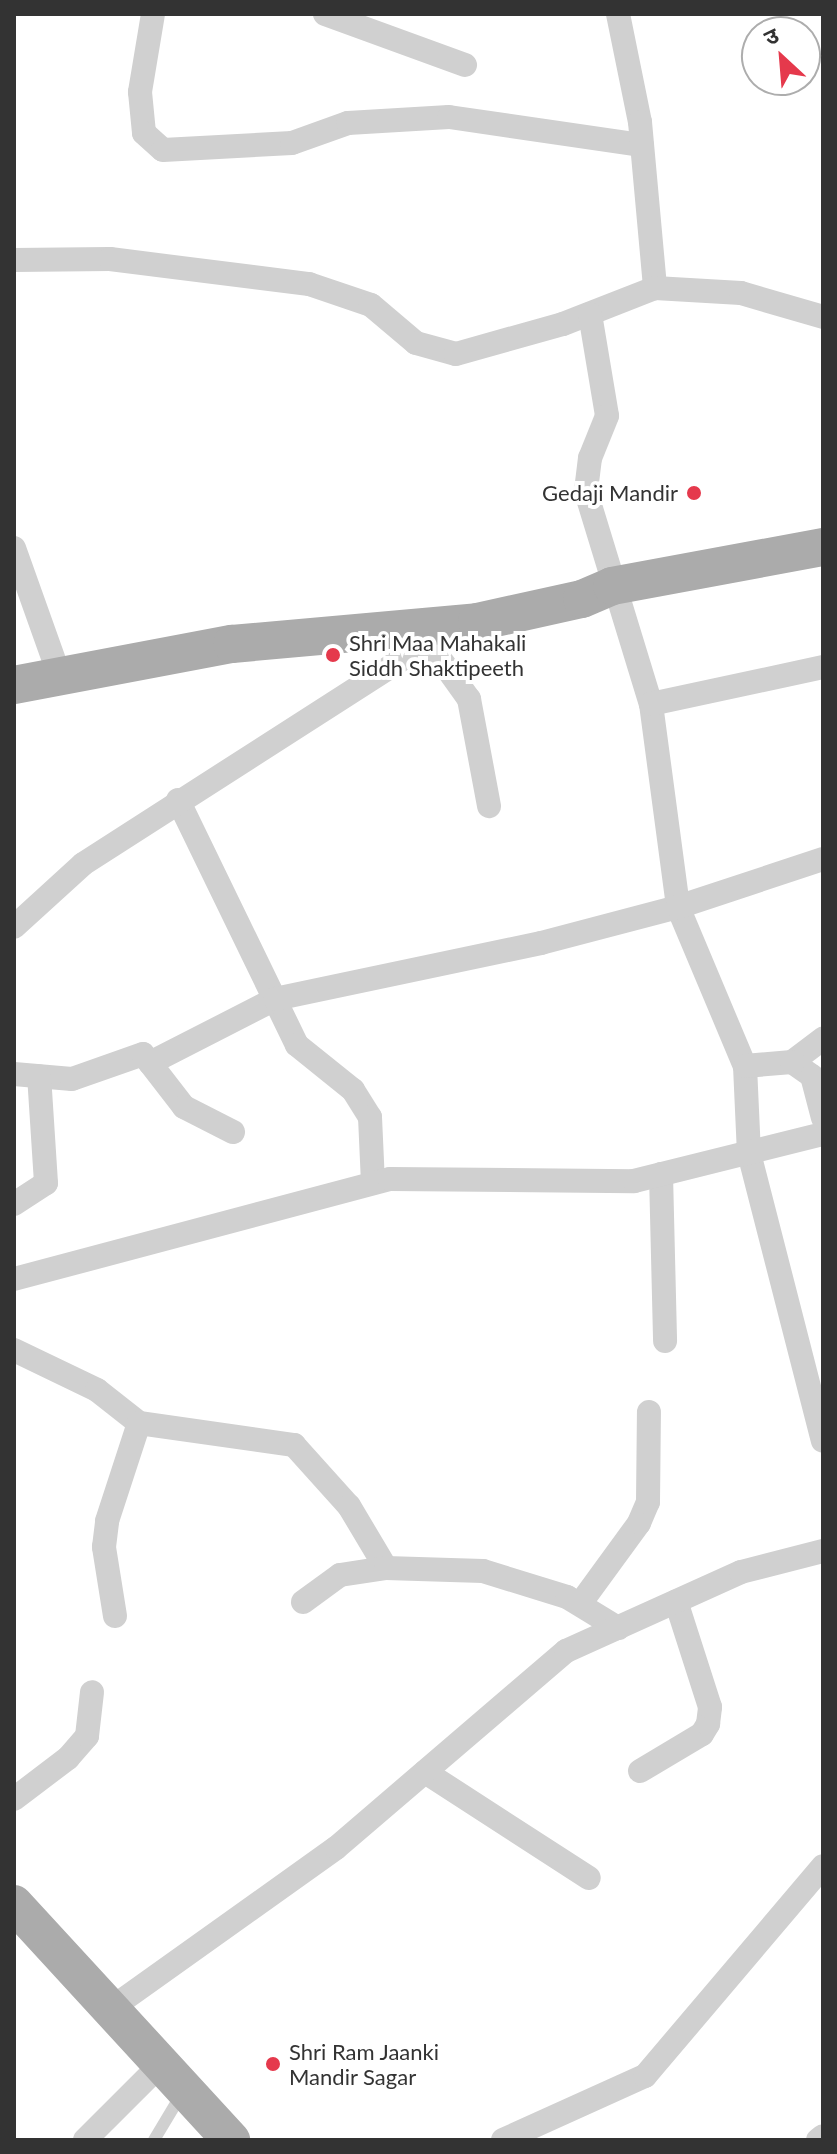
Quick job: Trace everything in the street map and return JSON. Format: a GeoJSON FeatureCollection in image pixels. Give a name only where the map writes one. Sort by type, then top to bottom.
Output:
{"type":"FeatureCollection","features":[{"type":"Feature","properties":{"kind":"main road"},"geometry":{"type":"LineString","coordinates":[[14,685],[61,680],[232,644],[434,632],[582,599],[612,586],[823,547]]}},
{"type":"Feature","properties":{"kind":"main road"},"geometry":{"type":"LineString","coordinates":[[14,1904],[113,2007],[231,2140]]}},
{"type":"Feature","properties":{"kind":"street"},"geometry":{"type":"LineString","coordinates":[[153,14],[140,92],[144,133],[163,150],[292,143],[348,123],[449,117],[642,145]]}},
{"type":"Feature","properties":{"kind":"street"},"geometry":{"type":"LineString","coordinates":[[325,14],[465,65]]}},
{"type":"Feature","properties":{"kind":"street"},"geometry":{"type":"LineString","coordinates":[[618,14],[642,145],[655,288]]}},
{"type":"Feature","properties":{"kind":"street"},"geometry":{"type":"LineString","coordinates":[[14,260],[110,259],[309,284],[371,305],[416,343],[456,354],[590,314],[655,288],[741,293],[823,317]]}},
{"type":"Feature","properties":{"kind":"street"},"geometry":{"type":"LineString","coordinates":[[590,314],[607,416],[590,458],[586,492],[612,586],[651,704],[678,907],[745,1066],[749,1153],[823,1441]]}},
{"type":"Feature","properties":{"kind":"street"},"geometry":{"type":"LineString","coordinates":[[14,548],[61,680]]}},
{"type":"Feature","properties":{"kind":"street"},"geometry":{"type":"LineString","coordinates":[[14,927],[83,864],[178,800],[406,657],[434,632],[469,699],[489,806]]}},
{"type":"Feature","properties":{"kind":"street"},"geometry":{"type":"LineString","coordinates":[[651,704],[823,667]]}},
{"type":"Feature","properties":{"kind":"street"},"geometry":{"type":"LineString","coordinates":[[178,800],[297,1045],[353,1090],[370,1117],[373,1183]]}},
{"type":"Feature","properties":{"kind":"street"},"geometry":{"type":"LineString","coordinates":[[150,1063],[275,999],[541,943],[678,907],[823,859]]}},
{"type":"Feature","properties":{"kind":"street"},"geometry":{"type":"LineString","coordinates":[[745,1066],[792,1062],[823,1039]]}},
{"type":"Feature","properties":{"kind":"street"},"geometry":{"type":"LineString","coordinates":[[14,1074],[72,1079],[143,1054],[184,1107],[233,1132]]}},
{"type":"Feature","properties":{"kind":"street"},"geometry":{"type":"LineString","coordinates":[[792,1062],[812,1076],[819,1091],[823,1118]]}},
{"type":"Feature","properties":{"kind":"street"},"geometry":{"type":"LineString","coordinates":[[14,1204],[46,1183],[39,1076]]}},
{"type":"Feature","properties":{"kind":"street"},"geometry":{"type":"LineString","coordinates":[[14,1279],[390,1179],[634,1181],[823,1134]]}},
{"type":"Feature","properties":{"kind":"street"},"geometry":{"type":"LineString","coordinates":[[661,1174],[665,1341]]}},
{"type":"Feature","properties":{"kind":"street"},"geometry":{"type":"LineString","coordinates":[[14,1350],[97,1390],[139,1423],[294,1445],[349,1506],[386,1568]]}},
{"type":"Feature","properties":{"kind":"street"},"geometry":{"type":"LineString","coordinates":[[580,1604],[639,1523],[648,1502],[649,1412]]}},
{"type":"Feature","properties":{"kind":"street"},"geometry":{"type":"LineString","coordinates":[[115,1616],[104,1547],[107,1521],[139,1423]]}},
{"type":"Feature","properties":{"kind":"street"},"geometry":{"type":"LineString","coordinates":[[113,2007],[336,1848],[566,1651],[741,1572],[823,1551]]}},
{"type":"Feature","properties":{"kind":"street"},"geometry":{"type":"LineString","coordinates":[[303,1602],[340,1575],[386,1568],[483,1571],[580,1604],[618,1628]]}},
{"type":"Feature","properties":{"kind":"street"},"geometry":{"type":"LineString","coordinates":[[640,1771],[702,1734],[708,1724],[710,1707],[676,1601]]}},
{"type":"Feature","properties":{"kind":"street"},"geometry":{"type":"LineString","coordinates":[[14,1799],[68,1758],[87,1736],[92,1692]]}},
{"type":"Feature","properties":{"kind":"street"},"geometry":{"type":"LineString","coordinates":[[425,1772],[589,1878]]}},
{"type":"Feature","properties":{"kind":"street"},"geometry":{"type":"LineString","coordinates":[[503,2140],[645,2076],[823,1866]]}},
{"type":"Feature","properties":{"kind":"street"},"geometry":{"type":"LineString","coordinates":[[85,2140],[173,2076]]}},
{"type":"Feature","properties":{"kind":"street"},"geometry":{"type":"LineString","coordinates":[[818,2140],[823,2136]]}},
{"type":"Feature","properties":{"kind":"lane"},"geometry":{"type":"LineString","coordinates":[[154,2140],[173,2076]]}},
{"type":"Feature","properties":{"kind":"place","name":"Gedaji Mandir"},"geometry":{"type":"Point","coordinates":[694,493]}},
{"type":"Feature","properties":{"kind":"place","name":"Shri Maa Mahakali Siddh Shaktipeeth"},"geometry":{"type":"Point","coordinates":[333,655]}},
{"type":"Feature","properties":{"kind":"place","name":"Shri Ram Jaanki Mandir Sagar"},"geometry":{"type":"Point","coordinates":[273,2064]}}]}
